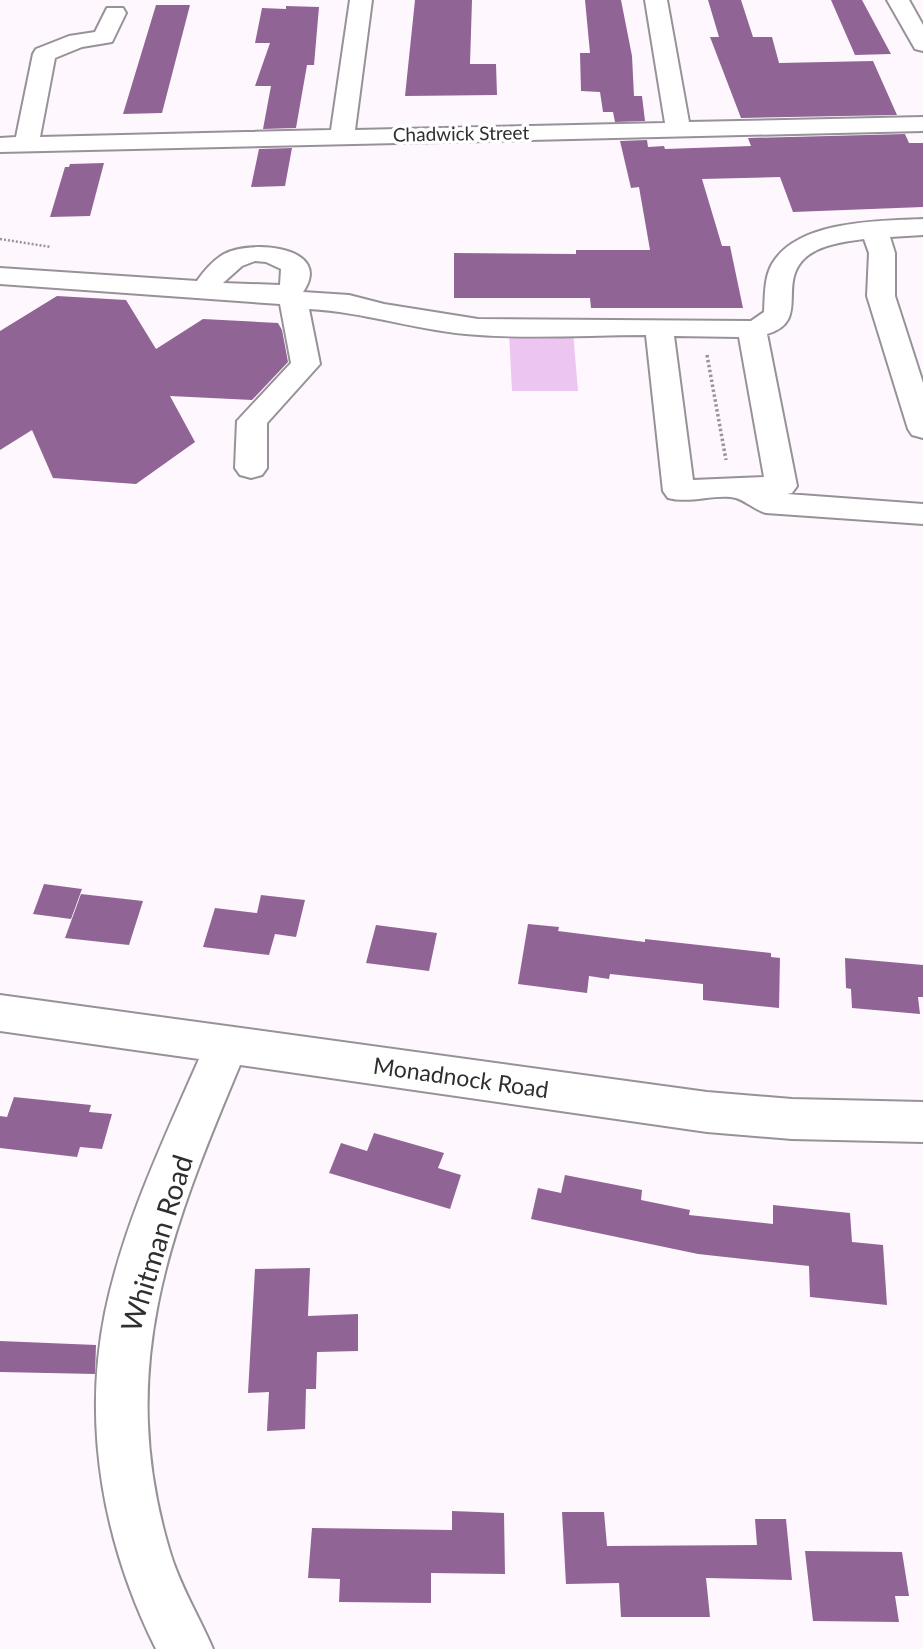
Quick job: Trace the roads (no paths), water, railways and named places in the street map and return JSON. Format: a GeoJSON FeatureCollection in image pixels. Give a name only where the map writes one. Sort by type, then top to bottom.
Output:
{"type":"FeatureCollection","features":[{"type":"Feature","properties":{"kind":"street"},"geometry":{"type":"LineString","coordinates":[[342,136],[360,0]]}},
{"type":"Feature","properties":{"kind":"street"},"geometry":{"type":"LineString","coordinates":[[656,0],[678,129]]}},
{"type":"Feature","properties":{"kind":"street"},"geometry":{"type":"LineString","coordinates":[[898,0],[923,44]]}},
{"type":"Feature","properties":{"kind":"street"},"geometry":{"type":"LineString","coordinates":[[27,144],[44,54],[77,41],[104,37],[115,12]]}},
{"type":"Feature","properties":{"kind":"street","name":"Chadwick Street"},"geometry":{"type":"LineString","coordinates":[[0,145],[923,124]]}},
{"type":"Feature","properties":{"kind":"street"},"geometry":{"type":"LineString","coordinates":[[0,276],[349,303],[382,312],[478,327],[752,329],[768,325],[778,314],[784,267],[793,253],[815,241],[874,229],[923,228]]}},
{"type":"Feature","properties":{"kind":"street"},"geometry":{"type":"LineString","coordinates":[[874,229],[883,253],[881,296],[923,429]]}},
{"type":"Feature","properties":{"kind":"street"},"geometry":{"type":"LineString","coordinates":[[204,290],[217,270],[230,259],[267,254],[282,257],[294,265],[297,279],[289,298],[306,364],[252,421],[251,468]]}},
{"type":"Feature","properties":{"kind":"street"},"geometry":{"type":"LineString","coordinates":[[659,327],[679,491],[734,478],[781,486],[752,329]]}},
{"type":"Feature","properties":{"kind":"street"},"geometry":{"type":"LineString","coordinates":[[734,478],[766,503],[923,514]]}},
{"type":"Feature","properties":{"kind":"street","name":"Monadnock Road"},"geometry":{"type":"LineString","coordinates":[[0,1013],[707,1112],[792,1119],[923,1122]]}},
{"type":"Feature","properties":{"kind":"street","name":"Whitman Road"},"geometry":{"type":"LineString","coordinates":[[185,1649],[153,1582],[129,1489],[123,1443],[124,1350],[132,1307],[156,1223],[178,1160],[227,1045]]}}]}
